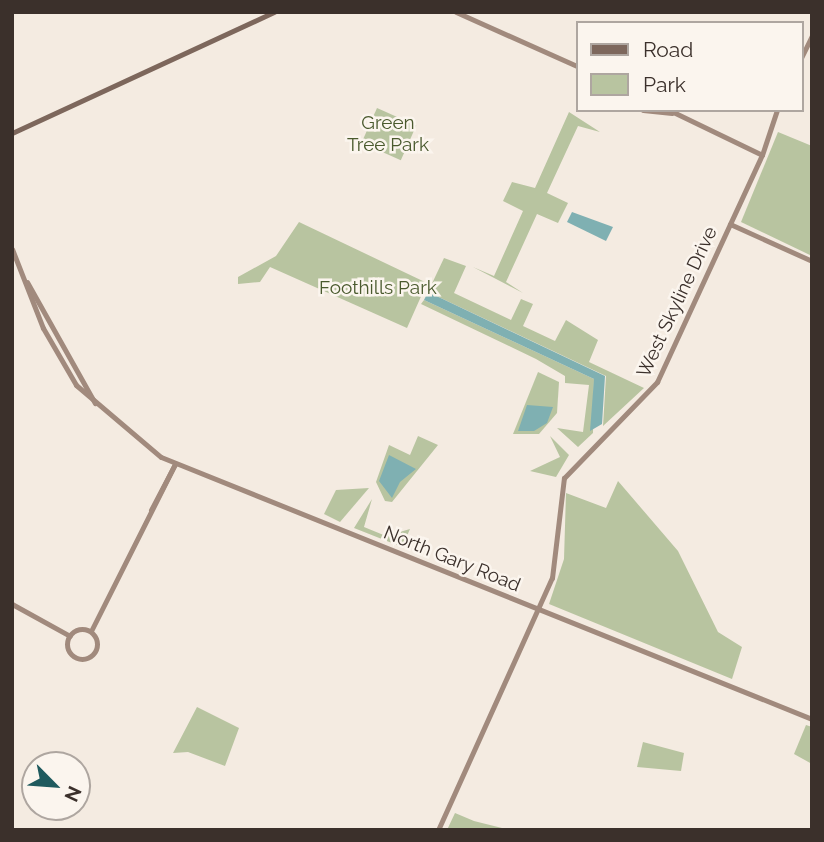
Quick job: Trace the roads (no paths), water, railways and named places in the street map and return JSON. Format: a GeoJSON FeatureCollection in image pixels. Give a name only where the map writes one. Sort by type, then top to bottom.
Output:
{"type":"FeatureCollection","features":[{"type":"Feature","properties":{"kind":"main road"},"geometry":{"type":"LineString","coordinates":[[12,133],[21,126],[274,12]]}},
{"type":"Feature","properties":{"kind":"main road"},"geometry":{"type":"LineString","coordinates":[[12,126],[21,126]]}},
{"type":"Feature","properties":{"kind":"street"},"geometry":{"type":"LineString","coordinates":[[456,12],[576,66]]}},
{"type":"Feature","properties":{"kind":"street"},"geometry":{"type":"LineString","coordinates":[[803,54],[812,35]]}},
{"type":"Feature","properties":{"kind":"street"},"geometry":{"type":"LineString","coordinates":[[670,112],[762,155]]}},
{"type":"Feature","properties":{"kind":"street","name":"West Skyline Drive"},"geometry":{"type":"LineString","coordinates":[[438,830],[539,611],[558,560],[558,496],[564,478],[579,457],[650,395],[762,155],[776,112]]}},
{"type":"Feature","properties":{"kind":"street"},"geometry":{"type":"LineString","coordinates":[[730,224],[812,261]]}},
{"type":"Feature","properties":{"kind":"street","name":"North Gary Road"},"geometry":{"type":"LineString","coordinates":[[12,249],[57,355],[95,403],[139,442],[175,464],[812,719]]}},
{"type":"Feature","properties":{"kind":"street"},"geometry":{"type":"LineString","coordinates":[[70,636],[70,654],[83,660],[97,648],[91,631],[175,464]]}},
{"type":"Feature","properties":{"kind":"street"},"geometry":{"type":"LineString","coordinates":[[12,604],[70,636]]}},
{"type":"Feature","properties":{"kind":"street"},"geometry":{"type":"LineString","coordinates":[[70,636],[82,629],[91,631]]}},
{"type":"Feature","properties":{"kind":"water"},"geometry":{"type":"Polygon","coordinates":[[[572,212],[613,227],[606,241],[567,222],[572,212]]]}},
{"type":"Feature","properties":{"kind":"water"},"geometry":{"type":"Polygon","coordinates":[[[428,292],[605,376],[602,424],[590,431],[594,379],[424,300],[428,292]]]}},
{"type":"Feature","properties":{"kind":"water"},"geometry":{"type":"Polygon","coordinates":[[[527,405],[553,407],[547,423],[534,431],[518,431],[527,405]]]}},
{"type":"Feature","properties":{"kind":"water"},"geometry":{"type":"Polygon","coordinates":[[[389,455],[416,469],[400,482],[392,498],[379,481],[389,455]]]}},
{"type":"Feature","properties":{"kind":"park label","name":"Green Tree Park"},"geometry":{"type":"Point","coordinates":[388,134]}},
{"type":"Feature","properties":{"kind":"park label","name":"Foothills Park"},"geometry":{"type":"Point","coordinates":[378,288]}}]}
